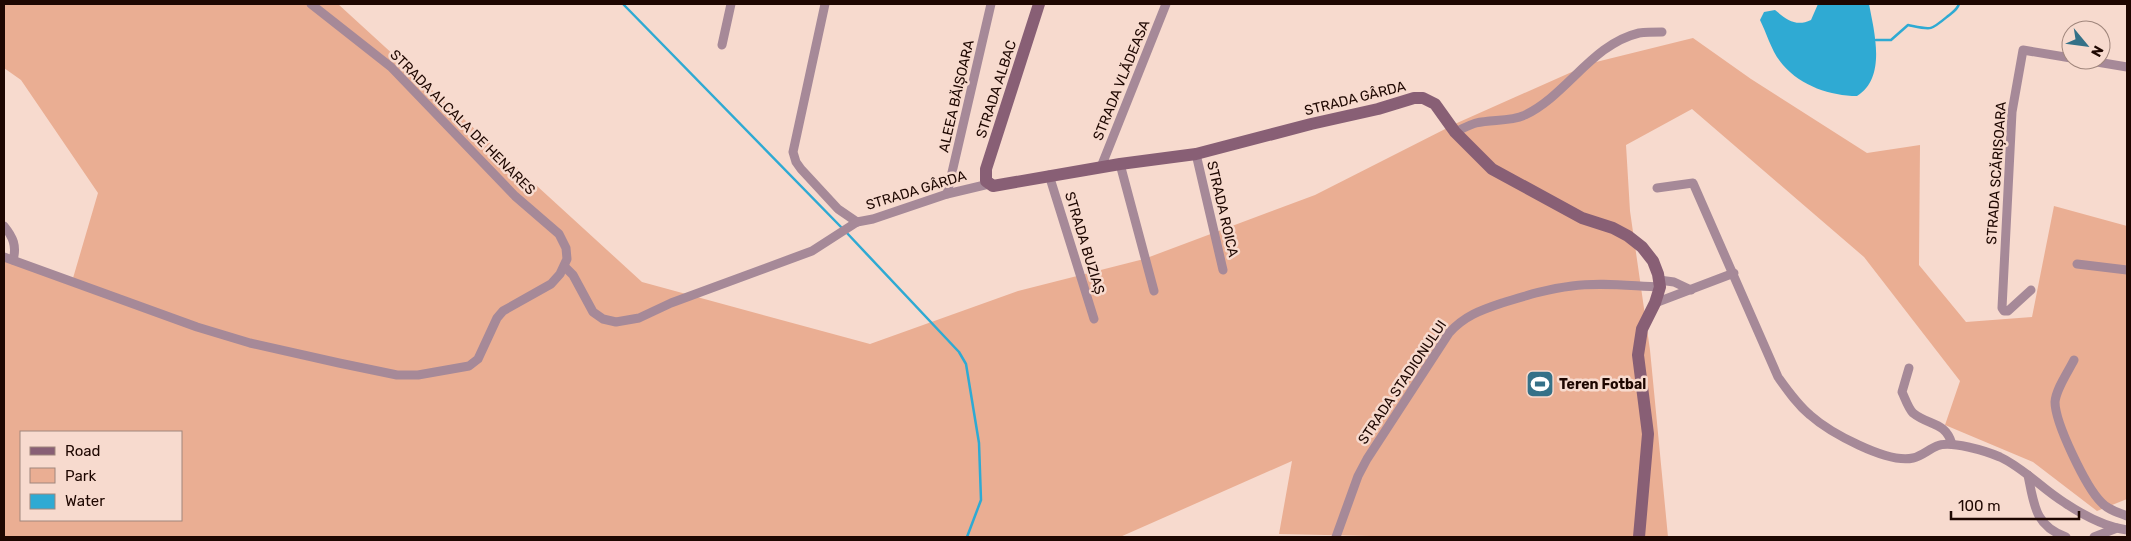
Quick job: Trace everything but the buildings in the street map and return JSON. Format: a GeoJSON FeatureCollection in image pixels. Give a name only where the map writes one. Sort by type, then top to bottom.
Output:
{"type":"FeatureCollection","features":[{"type":"Feature","properties":{"kind":"street","name":"STRADA ALCALA DE HENARES"},"geometry":{"type":"LineString","coordinates":[[311,4],[392,67],[515,196],[559,234],[566,248],[567,259],[565,267]]}},
{"type":"Feature","properties":{"kind":"street"},"geometry":{"type":"LineString","coordinates":[[722,45],[731,4]]}},
{"type":"Feature","properties":{"kind":"street"},"geometry":{"type":"LineString","coordinates":[[825,4],[793,152],[796,162],[801,169],[854,225]]}},
{"type":"Feature","properties":{"kind":"street","name":"ALEEA BĂIȘOARA"},"geometry":{"type":"LineString","coordinates":[[947,194],[991,4]]}},
{"type":"Feature","properties":{"kind":"street","name":"STRADA ALBAC"},"geometry":{"type":"LineString","coordinates":[[989,184],[985,175],[986,169],[1039,4]]}},
{"type":"Feature","properties":{"kind":"street","name":"STRADA VLĂDEASA"},"geometry":{"type":"LineString","coordinates":[[1101,166],[1166,4]]}},
{"type":"Feature","properties":{"kind":"street"},"geometry":{"type":"LineString","coordinates":[[1455,132],[1474,123],[1508,120],[1524,115],[1559,92],[1605,50],[1625,38],[1640,33],[1662,32]]}},
{"type":"Feature","properties":{"kind":"street","name":"STRADA SCĂRIȘOARA"},"geometry":{"type":"LineString","coordinates":[[2031,290],[2008,311],[2002,308],[2012,112],[2023,50],[2061,56]]}},
{"type":"Feature","properties":{"kind":"street"},"geometry":{"type":"LineString","coordinates":[[2111,64],[2127,67]]}},
{"type":"Feature","properties":{"kind":"street","name":"STRADA GÂRDA"},"geometry":{"type":"LineString","coordinates":[[565,267],[580,285],[593,312],[603,319],[616,322],[639,318],[671,303],[812,251],[854,225],[947,194],[989,184],[998,186],[1012,184],[1101,166],[1196,154],[1311,124],[1378,109],[1414,98],[1423,98],[1435,104],[1455,132],[1492,169],[1582,218],[1613,228],[1628,236],[1642,247],[1653,261],[1660,284]]}},
{"type":"Feature","properties":{"kind":"street","name":"STRADA ROICA"},"geometry":{"type":"LineString","coordinates":[[1196,154],[1223,270]]}},
{"type":"Feature","properties":{"kind":"street"},"geometry":{"type":"LineString","coordinates":[[1120,164],[1154,291]]}},
{"type":"Feature","properties":{"kind":"street","name":"STRADA BUZIAȘ"},"geometry":{"type":"LineString","coordinates":[[1050,175],[1094,320]]}},
{"type":"Feature","properties":{"kind":"street"},"geometry":{"type":"LineString","coordinates":[[1657,188],[1693,183],[1778,377],[1794,399],[1824,426],[1866,448],[1904,459],[1914,458],[1936,446],[1952,444],[1998,456],[2013,464],[2064,503],[2117,528],[2127,530]]}},
{"type":"Feature","properties":{"kind":"street"},"geometry":{"type":"LineString","coordinates":[[4,226],[11,234],[16,251],[8,258],[197,327],[250,342],[397,376],[418,376],[469,366],[478,360],[497,318],[504,311],[551,284],[565,267]]}},
{"type":"Feature","properties":{"kind":"street"},"geometry":{"type":"LineString","coordinates":[[2077,264],[2127,270]]}},
{"type":"Feature","properties":{"kind":"street"},"geometry":{"type":"LineString","coordinates":[[1655,303],[1734,273]]}},
{"type":"Feature","properties":{"kind":"street","name":"STRADA STADIONULUI"},"geometry":{"type":"LineString","coordinates":[[1336,537],[1358,476],[1367,459],[1450,333],[1465,318],[1477,311],[1536,292],[1573,286],[1674,282],[1691,290]]}},
{"type":"Feature","properties":{"kind":"street"},"geometry":{"type":"LineString","coordinates":[[1639,537],[1648,434],[1638,355],[1642,329],[1655,303],[1660,284]]}},
{"type":"Feature","properties":{"kind":"street"},"geometry":{"type":"LineString","coordinates":[[2074,360],[2055,400],[2056,410],[2067,444],[2096,497],[2110,510],[2127,516]]}},
{"type":"Feature","properties":{"kind":"street"},"geometry":{"type":"LineString","coordinates":[[1909,368],[1902,392],[1912,412],[1944,428],[1949,434],[1952,444]]}},
{"type":"Feature","properties":{"kind":"street"},"geometry":{"type":"LineString","coordinates":[[2028,475],[2038,516],[2044,526],[2054,533],[2066,537]]}},
{"type":"Feature","properties":{"kind":"street"},"geometry":{"type":"LineString","coordinates":[[2094,537],[2117,528]]}},
{"type":"Feature","properties":{"kind":"green space"},"geometry":{"type":"Polygon","coordinates":[[[4,4],[338,4],[642,282],[870,344],[1018,291],[1144,259],[1315,195],[1457,123],[1592,63],[1693,38],[1751,79],[1867,153],[1920,145],[1919,265],[1966,322],[2032,317],[2054,206],[2127,226],[2127,499],[2097,511],[2033,462],[1945,425],[1960,381],[1864,257],[1692,109],[1626,145],[1630,211],[1650,350],[1668,537],[1417,537],[1279,534],[1292,461],[1120,537],[4,537],[4,260],[71,285],[98,193],[21,80],[4,68],[4,4]]]}},
{"type":"Feature","properties":{"kind":"water"},"geometry":{"type":"Polygon","coordinates":[[[1818,4],[1869,4],[1875,40],[1875,66],[1872,78],[1866,88],[1857,96],[1827,92],[1798,79],[1783,65],[1776,55],[1760,20],[1764,12],[1775,10],[1796,23],[1806,22],[1811,20],[1818,4]]]}},
{"type":"Feature","properties":{"kind":"waterway"},"geometry":{"type":"LineString","coordinates":[[623,4],[842,228]]}},
{"type":"Feature","properties":{"kind":"waterway"},"geometry":{"type":"LineString","coordinates":[[1876,40],[1891,40],[1908,25],[1926,28],[1934,27],[1955,11],[1959,4]]}},
{"type":"Feature","properties":{"kind":"waterway"},"geometry":{"type":"LineString","coordinates":[[846,232],[959,352],[966,364],[979,443],[981,500],[967,537]]}},
{"type":"Feature","properties":{"kind":"place","name":"Teren Fotbal"},"geometry":{"type":"Point","coordinates":[1540,384]}}]}
